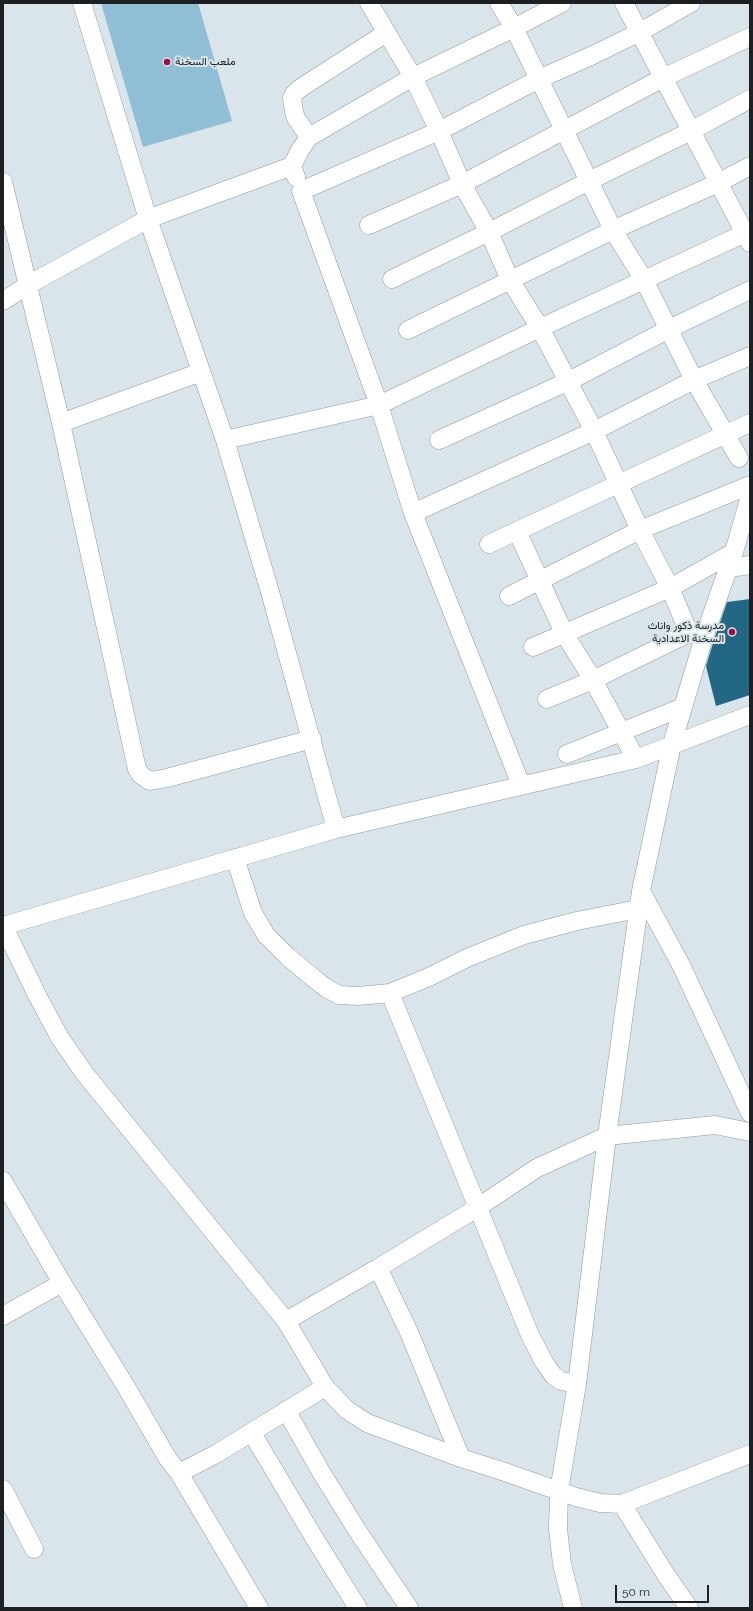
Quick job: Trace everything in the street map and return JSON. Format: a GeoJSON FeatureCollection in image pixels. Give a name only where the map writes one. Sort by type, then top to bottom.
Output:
{"type":"FeatureCollection","features":[{"type":"Feature","properties":{"kind":"street"},"geometry":{"type":"LineString","coordinates":[[82,3],[148,219],[225,440],[312,738],[336,829]]}},
{"type":"Feature","properties":{"kind":"street"},"geometry":{"type":"LineString","coordinates":[[369,3],[413,77],[462,184],[489,232],[510,280],[540,328],[569,382],[594,431],[640,530],[696,635]]}},
{"type":"Feature","properties":{"kind":"street"},"geometry":{"type":"LineString","coordinates":[[499,3],[514,28],[613,230],[644,280],[694,380],[739,458]]}},
{"type":"Feature","properties":{"kind":"street"},"geometry":{"type":"LineString","coordinates":[[3,301],[28,285],[148,219],[292,166],[309,137],[413,77],[562,3]]}},
{"type":"Feature","properties":{"kind":"street"},"geometry":{"type":"LineString","coordinates":[[225,440],[379,405],[644,280],[749,236],[718,183],[624,3]]}},
{"type":"Feature","properties":{"kind":"street"},"geometry":{"type":"LineString","coordinates":[[301,191],[439,131],[539,79],[640,32],[691,3]]}},
{"type":"Feature","properties":{"kind":"street"},"geometry":{"type":"LineString","coordinates":[[309,137],[296,118],[292,98],[294,94],[299,89],[386,33]]}},
{"type":"Feature","properties":{"kind":"street"},"geometry":{"type":"LineString","coordinates":[[369,225],[462,184],[564,129],[750,36]]}},
{"type":"Feature","properties":{"kind":"street"},"geometry":{"type":"LineString","coordinates":[[392,279],[489,232],[589,180],[691,131],[750,99]]}},
{"type":"Feature","properties":{"kind":"street"},"geometry":{"type":"LineString","coordinates":[[292,166],[379,405],[413,513],[521,785]]}},
{"type":"Feature","properties":{"kind":"street"},"geometry":{"type":"LineString","coordinates":[[408,330],[613,230],[718,183],[750,166]]}},
{"type":"Feature","properties":{"kind":"street"},"geometry":{"type":"LineString","coordinates":[[3,182],[61,423],[137,769],[140,776],[150,781],[167,778],[312,738]]}},
{"type":"Feature","properties":{"kind":"street"},"geometry":{"type":"LineString","coordinates":[[439,440],[569,382],[669,329],[750,290]]}},
{"type":"Feature","properties":{"kind":"street"},"geometry":{"type":"LineString","coordinates":[[413,513],[594,431],[694,380],[750,356]]}},
{"type":"Feature","properties":{"kind":"street"},"geometry":{"type":"LineString","coordinates":[[61,423],[201,372]]}},
{"type":"Feature","properties":{"kind":"street"},"geometry":{"type":"LineString","coordinates":[[489,544],[750,423]]}},
{"type":"Feature","properties":{"kind":"street"},"geometry":{"type":"LineString","coordinates":[[509,596],[640,530],[750,485]]}},
{"type":"Feature","properties":{"kind":"street"},"geometry":{"type":"LineString","coordinates":[[573,1608],[562,1564],[558,1529],[559,1491],[577,1384],[607,1136],[640,891],[672,744],[683,707],[696,635],[732,560],[750,496]]}},
{"type":"Feature","properties":{"kind":"street"},"geometry":{"type":"LineString","coordinates":[[517,531],[564,633],[593,680],[636,759]]}},
{"type":"Feature","properties":{"kind":"street"},"geometry":{"type":"LineString","coordinates":[[533,647],[732,560],[750,565]]}},
{"type":"Feature","properties":{"kind":"street"},"geometry":{"type":"LineString","coordinates":[[547,699],[696,635]]}},
{"type":"Feature","properties":{"kind":"street"},"geometry":{"type":"LineString","coordinates":[[567,754],[683,707]]}},
{"type":"Feature","properties":{"kind":"street"},"geometry":{"type":"LineString","coordinates":[[750,715],[636,759],[336,829],[3,926],[60,1038],[85,1074],[286,1321],[325,1387],[347,1410],[367,1423],[461,1458],[559,1491],[600,1503],[622,1504],[750,1454]]}},
{"type":"Feature","properties":{"kind":"street"},"geometry":{"type":"LineString","coordinates":[[235,858],[253,913],[266,935],[287,956],[326,988],[339,995],[358,996],[390,993],[429,977],[467,958],[524,935],[577,921],[638,909]]}},
{"type":"Feature","properties":{"kind":"street"},"geometry":{"type":"LineString","coordinates":[[286,1321],[378,1268],[477,1208],[537,1168],[607,1136],[715,1125],[749,1111],[681,965],[640,891]]}},
{"type":"Feature","properties":{"kind":"street"},"geometry":{"type":"LineString","coordinates":[[390,993],[530,1335],[544,1362],[557,1379],[577,1384]]}},
{"type":"Feature","properties":{"kind":"street"},"geometry":{"type":"LineString","coordinates":[[715,1125],[750,1132]]}},
{"type":"Feature","properties":{"kind":"street"},"geometry":{"type":"LineString","coordinates":[[3,1181],[62,1284],[125,1385],[168,1459],[179,1473],[258,1608]]}},
{"type":"Feature","properties":{"kind":"street"},"geometry":{"type":"LineString","coordinates":[[378,1268],[408,1330],[461,1458]]}},
{"type":"Feature","properties":{"kind":"street"},"geometry":{"type":"LineString","coordinates":[[3,1316],[62,1284]]}},
{"type":"Feature","properties":{"kind":"street"},"geometry":{"type":"LineString","coordinates":[[179,1473],[252,1433],[286,1410],[325,1387]]}},
{"type":"Feature","properties":{"kind":"street"},"geometry":{"type":"LineString","coordinates":[[286,1410],[317,1466],[353,1524],[409,1608]]}},
{"type":"Feature","properties":{"kind":"street"},"geometry":{"type":"LineString","coordinates":[[252,1433],[358,1608]]}},
{"type":"Feature","properties":{"kind":"street"},"geometry":{"type":"LineString","coordinates":[[3,1489],[34,1549]]}},
{"type":"Feature","properties":{"kind":"street"},"geometry":{"type":"LineString","coordinates":[[622,1504],[666,1575],[689,1608]]}},
{"type":"Feature","properties":{"kind":"shaded area","name":"ملعب السخنة"},"geometry":{"type":"Polygon","coordinates":[[[101,3],[198,3],[232,121],[143,147],[101,3]]]}},
{"type":"Feature","properties":{"kind":"building","name":"مدرسة ذكور واناث السخنة الاعدادية"},"geometry":{"type":"Polygon","coordinates":[[[750,599],[750,695],[716,706],[706,666],[714,640],[727,602],[750,599]]]}},
{"type":"Feature","properties":{"kind":"place","name":"ملعب السخنة"},"geometry":{"type":"Point","coordinates":[167,62]}},
{"type":"Feature","properties":{"kind":"place","name":"مدرسة ذكور واناث السخنة الاعدادية"},"geometry":{"type":"Point","coordinates":[732,632]}}]}
